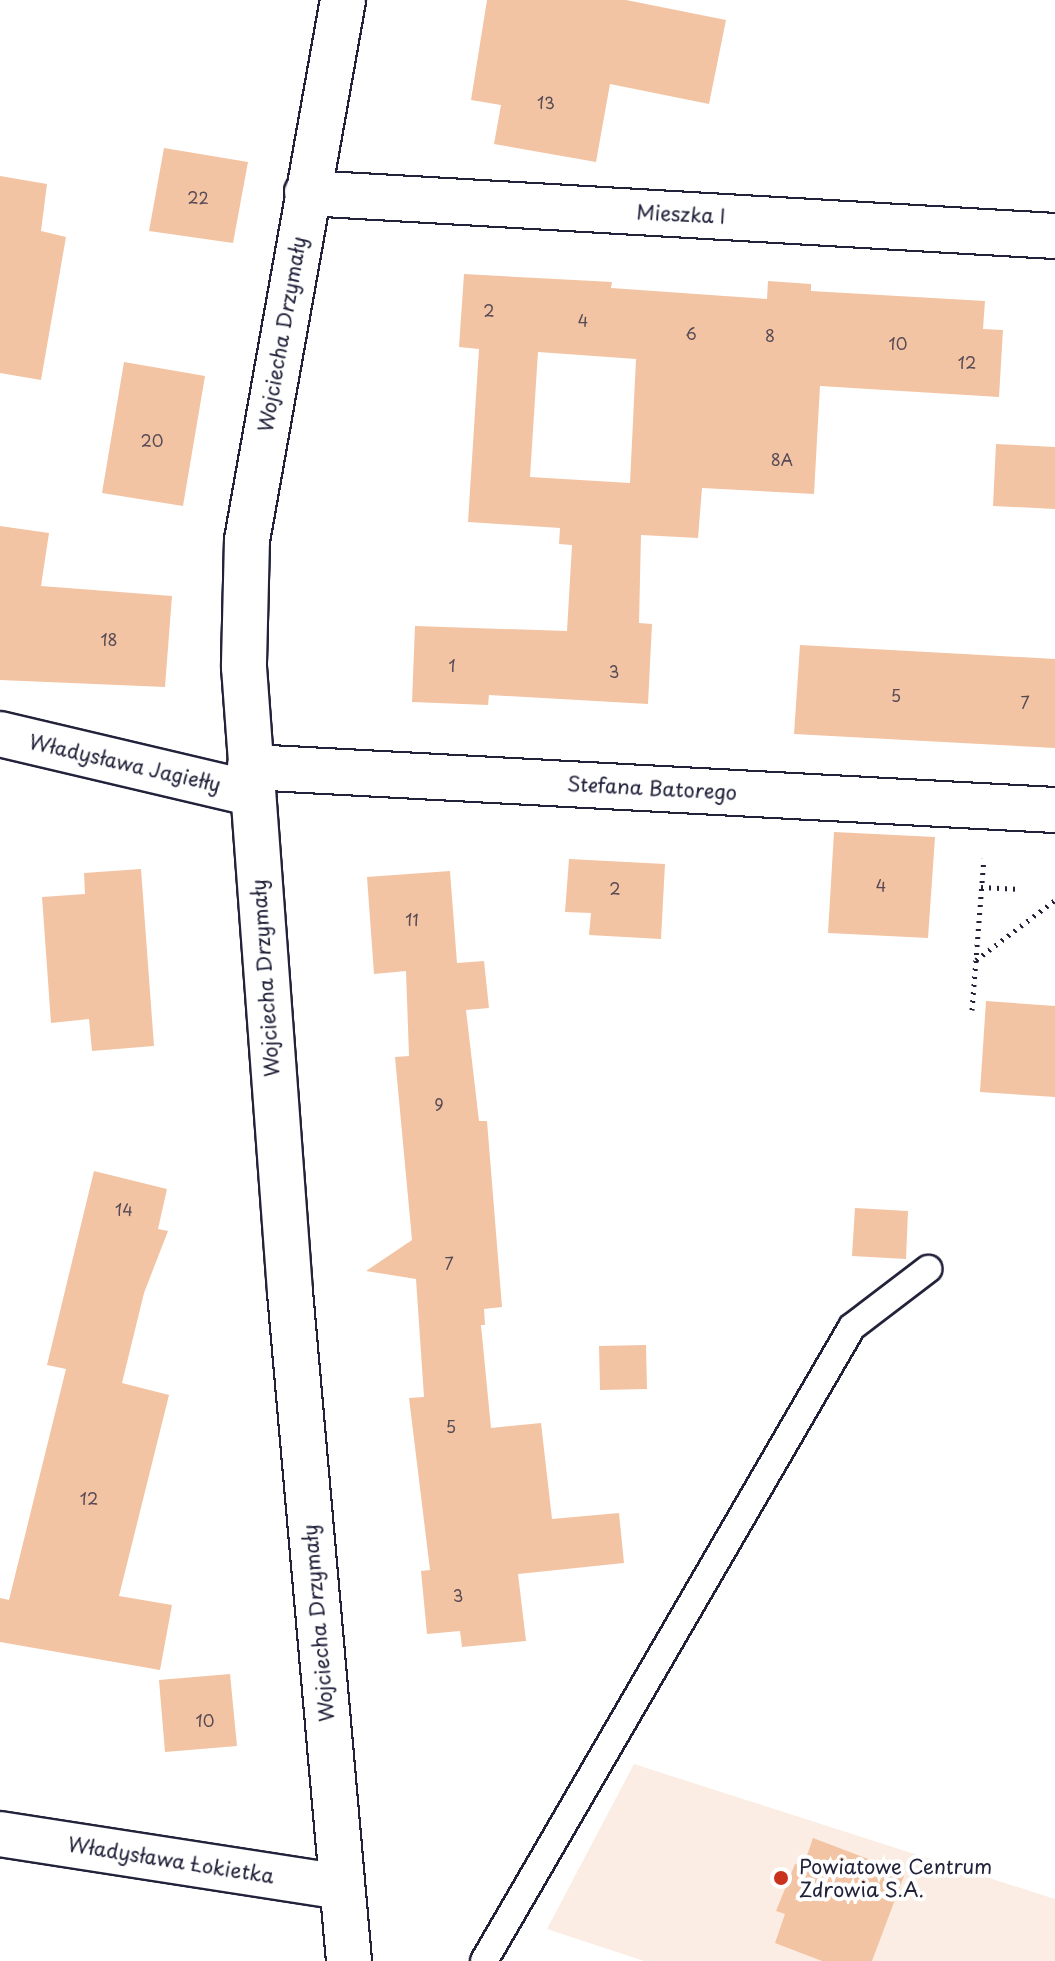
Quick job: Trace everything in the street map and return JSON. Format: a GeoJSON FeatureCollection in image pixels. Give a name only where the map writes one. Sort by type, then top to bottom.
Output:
{"type":"FeatureCollection","features":[{"type":"Feature","properties":{"kind":"street","name":"Wojciecha Drzymały"},"geometry":{"type":"LineString","coordinates":[[343,0],[247,540],[244,667],[250,780],[349,1961]]}},
{"type":"Feature","properties":{"kind":"street","name":"Mieszka I"},"geometry":{"type":"LineString","coordinates":[[307,193],[1055,236]]}},
{"type":"Feature","properties":{"kind":"street","name":"Władysława Jagiełły"},"geometry":{"type":"LineString","coordinates":[[0,734],[250,780]]}},
{"type":"Feature","properties":{"kind":"street","name":"Stefana Batorego"},"geometry":{"type":"LineString","coordinates":[[250,780],[1055,810]]}},
{"type":"Feature","properties":{"kind":"street","name":"Władysława Łokietka"},"geometry":{"type":"LineString","coordinates":[[0,1834],[341,1887]]}},
{"type":"Feature","properties":{"kind":"lane"},"geometry":{"type":"LineString","coordinates":[[484,1961],[852,1327],[928,1269]]}},
{"type":"Feature","properties":{"kind":"path"},"geometry":{"type":"LineString","coordinates":[[972,1010],[985,844]]}},
{"type":"Feature","properties":{"kind":"path"},"geometry":{"type":"LineString","coordinates":[[981,887],[1016,889]]}},
{"type":"Feature","properties":{"kind":"path"},"geometry":{"type":"LineString","coordinates":[[976,960],[1055,900]]}},
{"type":"Feature","properties":{"kind":"shaded area","name":"Powiatowe Centrum Zdrowia S.A."},"geometry":{"type":"Polygon","coordinates":[[[634,1764],[1055,1899],[1055,1961],[644,1961],[547,1929],[634,1764]]]}},
{"type":"Feature","properties":{"kind":"building"},"geometry":{"type":"Polygon","coordinates":[[[487,0],[626,0],[726,20],[709,104],[610,84],[596,162],[494,144],[501,105],[471,100],[487,0]]]}},
{"type":"Feature","properties":{"kind":"building"},"geometry":{"type":"Polygon","coordinates":[[[164,148],[248,162],[233,243],[149,231],[164,148]]]}},
{"type":"Feature","properties":{"kind":"building"},"geometry":{"type":"Polygon","coordinates":[[[0,176],[47,184],[41,231],[66,237],[41,380],[0,373],[0,176]]]}},
{"type":"Feature","properties":{"kind":"building"},"geometry":{"type":"Polygon","coordinates":[[[464,274],[612,282],[611,288],[767,299],[768,281],[811,284],[811,291],[985,301],[983,329],[1003,330],[999,397],[820,386],[814,494],[702,488],[698,538],[641,535],[639,623],[652,624],[648,704],[489,695],[488,705],[412,702],[415,626],[567,631],[572,545],[559,544],[560,528],[468,522],[479,349],[459,347],[464,274]],[[538,352],[530,477],[630,483],[636,359],[538,352]]]}},
{"type":"Feature","properties":{"kind":"building"},"geometry":{"type":"Polygon","coordinates":[[[124,362],[205,376],[183,506],[102,493],[124,362]]]}},
{"type":"Feature","properties":{"kind":"building"},"geometry":{"type":"Polygon","coordinates":[[[996,444],[1055,447],[1055,509],[993,506],[996,444]]]}},
{"type":"Feature","properties":{"kind":"building"},"geometry":{"type":"Polygon","coordinates":[[[0,526],[49,533],[41,586],[172,596],[165,687],[0,680],[0,526]]]}},
{"type":"Feature","properties":{"kind":"building"},"geometry":{"type":"Polygon","coordinates":[[[800,645],[1055,659],[1055,748],[794,734],[800,645]]]}},
{"type":"Feature","properties":{"kind":"building"},"geometry":{"type":"Polygon","coordinates":[[[834,832],[935,837],[928,938],[828,933],[834,832]]]}},
{"type":"Feature","properties":{"kind":"building"},"geometry":{"type":"Polygon","coordinates":[[[569,859],[665,864],[661,939],[589,935],[591,913],[565,912],[569,859]]]}},
{"type":"Feature","properties":{"kind":"building"},"geometry":{"type":"Polygon","coordinates":[[[141,869],[154,1046],[92,1051],[89,1019],[51,1023],[42,897],[85,894],[84,873],[141,869]]]}},
{"type":"Feature","properties":{"kind":"building"},"geometry":{"type":"Polygon","coordinates":[[[450,871],[457,963],[484,961],[489,1008],[466,1010],[479,1121],[487,1121],[502,1307],[484,1309],[485,1325],[481,1325],[491,1428],[541,1423],[552,1519],[619,1513],[624,1563],[518,1574],[526,1641],[462,1647],[460,1631],[427,1634],[421,1571],[430,1570],[409,1398],[424,1397],[416,1279],[366,1271],[412,1240],[395,1057],[409,1056],[406,971],[374,974],[367,877],[450,871]]]}},
{"type":"Feature","properties":{"kind":"building"},"geometry":{"type":"Polygon","coordinates":[[[986,1001],[1055,1006],[1055,1097],[980,1092],[986,1001]]]}},
{"type":"Feature","properties":{"kind":"building"},"geometry":{"type":"Polygon","coordinates":[[[94,1171],[167,1189],[158,1229],[168,1231],[144,1293],[122,1383],[169,1395],[119,1596],[172,1605],[160,1670],[0,1642],[0,1598],[9,1600],[66,1369],[47,1365],[94,1171]]]}},
{"type":"Feature","properties":{"kind":"building"},"geometry":{"type":"Polygon","coordinates":[[[855,1208],[908,1211],[906,1259],[852,1256],[855,1208]]]}},
{"type":"Feature","properties":{"kind":"building"},"geometry":{"type":"Polygon","coordinates":[[[646,1345],[647,1389],[600,1390],[599,1346],[646,1345]]]}},
{"type":"Feature","properties":{"kind":"building"},"geometry":{"type":"Polygon","coordinates":[[[230,1674],[237,1746],[165,1752],[159,1680],[230,1674]]]}},
{"type":"Feature","properties":{"kind":"building"},"geometry":{"type":"Polygon","coordinates":[[[813,1838],[905,1873],[872,1961],[822,1961],[775,1943],[785,1914],[776,1911],[795,1864],[803,1867],[813,1838]]]}},
{"type":"Feature","properties":{"kind":"place","name":"Powiatowe Centrum Zdrowia S.A."},"geometry":{"type":"Point","coordinates":[781,1878]}}]}
